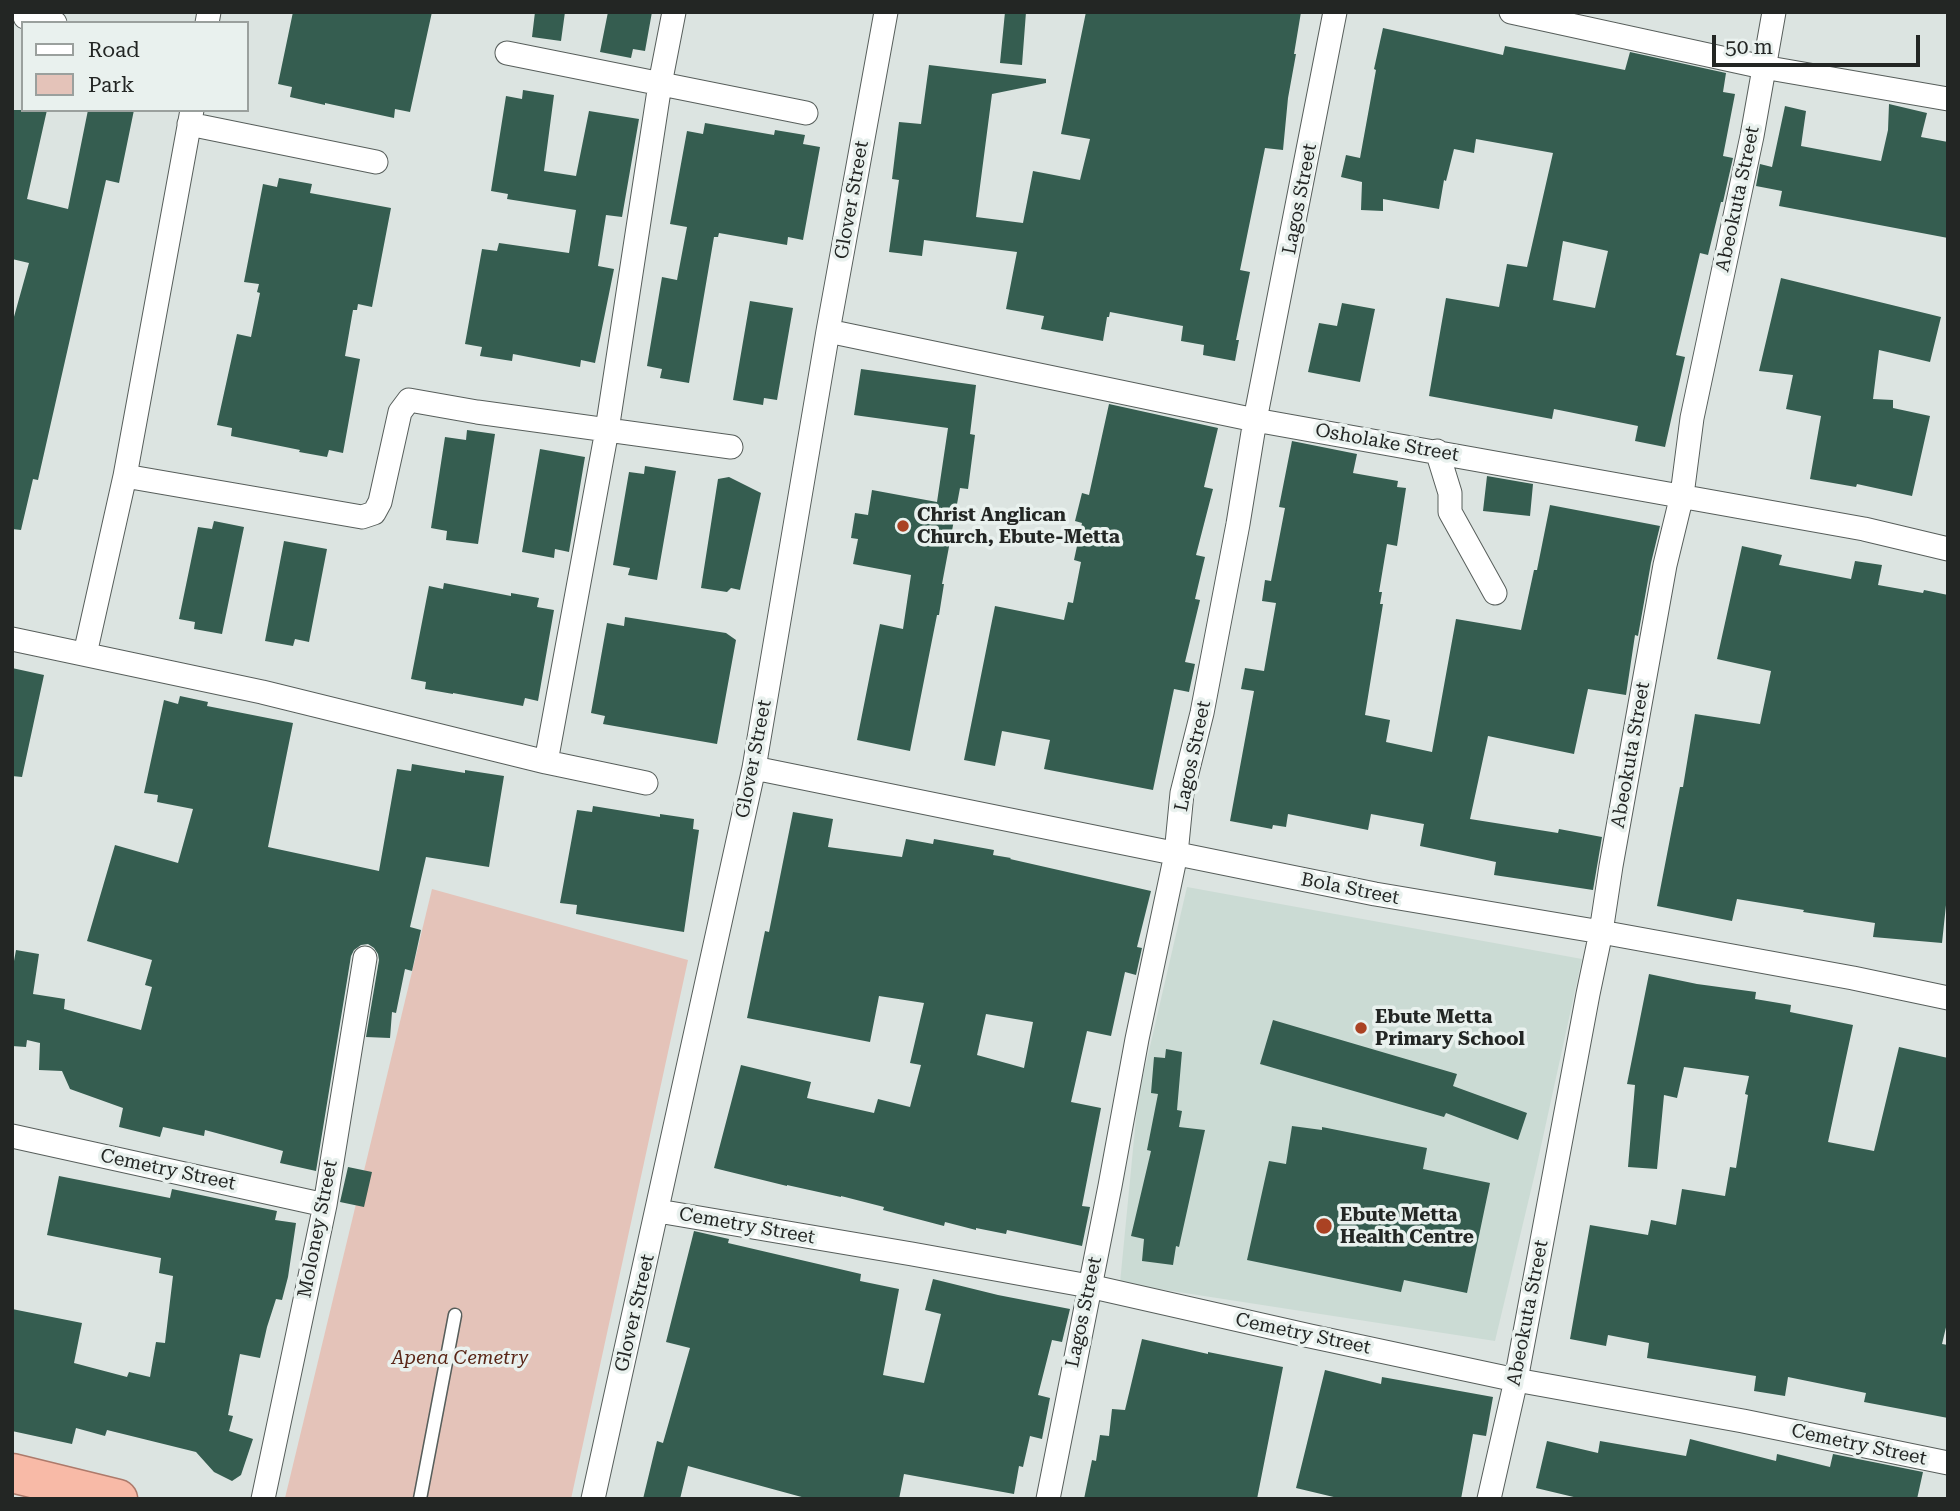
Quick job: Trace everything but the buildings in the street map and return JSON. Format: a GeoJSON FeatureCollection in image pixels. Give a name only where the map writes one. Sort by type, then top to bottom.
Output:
{"type":"FeatureCollection","features":[{"type":"Feature","properties":{"kind":"highway"},"geometry":{"type":"LineString","coordinates":[[12,1473],[118,1499]]}},
{"type":"Feature","properties":{"kind":"street"},"geometry":{"type":"LineString","coordinates":[[546,762],[607,430],[660,84],[674,12]]}},
{"type":"Feature","properties":{"kind":"street","name":"Glover Street"},"geometry":{"type":"LineString","coordinates":[[593,1499],[754,768],[828,331],[886,12]]}},
{"type":"Feature","properties":{"kind":"street","name":"Lagos Street"},"geometry":{"type":"LineString","coordinates":[[1048,1499],[1137,1039],[1176,854],[1182,793],[1202,713],[1255,420],[1335,12]]}},
{"type":"Feature","properties":{"kind":"street"},"geometry":{"type":"LineString","coordinates":[[1511,12],[1763,67],[1948,99]]}},
{"type":"Feature","properties":{"kind":"street","name":"Abeokuta Street"},"geometry":{"type":"LineString","coordinates":[[1489,1499],[1516,1380],[1601,932],[1665,565],[1682,495],[1692,418],[1752,136],[1774,12]]}},
{"type":"Feature","properties":{"kind":"street"},"geometry":{"type":"LineString","coordinates":[[25,17],[45,21]]}},
{"type":"Feature","properties":{"kind":"street"},"geometry":{"type":"LineString","coordinates":[[507,53],[806,113]]}},
{"type":"Feature","properties":{"kind":"street"},"geometry":{"type":"LineString","coordinates":[[85,654],[125,476],[190,117],[376,162]]}},
{"type":"Feature","properties":{"kind":"street","name":"Osholake Street"},"geometry":{"type":"LineString","coordinates":[[828,331],[1255,420],[1682,495],[1864,529],[1948,549]]}},
{"type":"Feature","properties":{"kind":"street"},"geometry":{"type":"LineString","coordinates":[[125,476],[362,517],[374,513],[380,502],[400,412],[409,400],[731,447]]}},
{"type":"Feature","properties":{"kind":"street"},"geometry":{"type":"LineString","coordinates":[[1437,451],[1450,493],[1450,512],[1496,593]]}},
{"type":"Feature","properties":{"kind":"street"},"geometry":{"type":"LineString","coordinates":[[12,639],[261,692],[546,762],[646,783]]}},
{"type":"Feature","properties":{"kind":"street","name":"Bola Street"},"geometry":{"type":"LineString","coordinates":[[754,768],[1375,894],[1601,932],[1948,998]]}},
{"type":"Feature","properties":{"kind":"street","name":"Moloney Street"},"geometry":{"type":"LineString","coordinates":[[263,1499],[325,1205],[365,958]]}},
{"type":"Feature","properties":{"kind":"street","name":"Cemetry Street"},"geometry":{"type":"LineString","coordinates":[[12,1136],[325,1205]]}},
{"type":"Feature","properties":{"kind":"street","name":"Cemetry Street"},"geometry":{"type":"LineString","coordinates":[[658,1211],[1089,1286],[1516,1380],[1743,1421],[1948,1463]]}},
{"type":"Feature","properties":{"kind":"lane"},"geometry":{"type":"LineString","coordinates":[[420,1499],[455,1315]]}},
{"type":"Feature","properties":{"kind":"shaded area"},"geometry":{"type":"Polygon","coordinates":[[[1187,887],[1582,959],[1495,1341],[1120,1283],[1138,1098],[1187,887]]]}},
{"type":"Feature","properties":{"kind":"green space","name":"Apena Cemetry"},"geometry":{"type":"Polygon","coordinates":[[[432,889],[688,960],[571,1499],[285,1498],[432,889]]]}},
{"type":"Feature","properties":{"kind":"place","name":"Christ Anglican Church, Ebute-Metta"},"geometry":{"type":"Point","coordinates":[903,526]}},
{"type":"Feature","properties":{"kind":"place","name":"Ebute Metta Primary School"},"geometry":{"type":"Point","coordinates":[1361,1028]}},
{"type":"Feature","properties":{"kind":"place","name":"Ebute Metta Health Centre"},"geometry":{"type":"Point","coordinates":[1324,1226]}}]}
